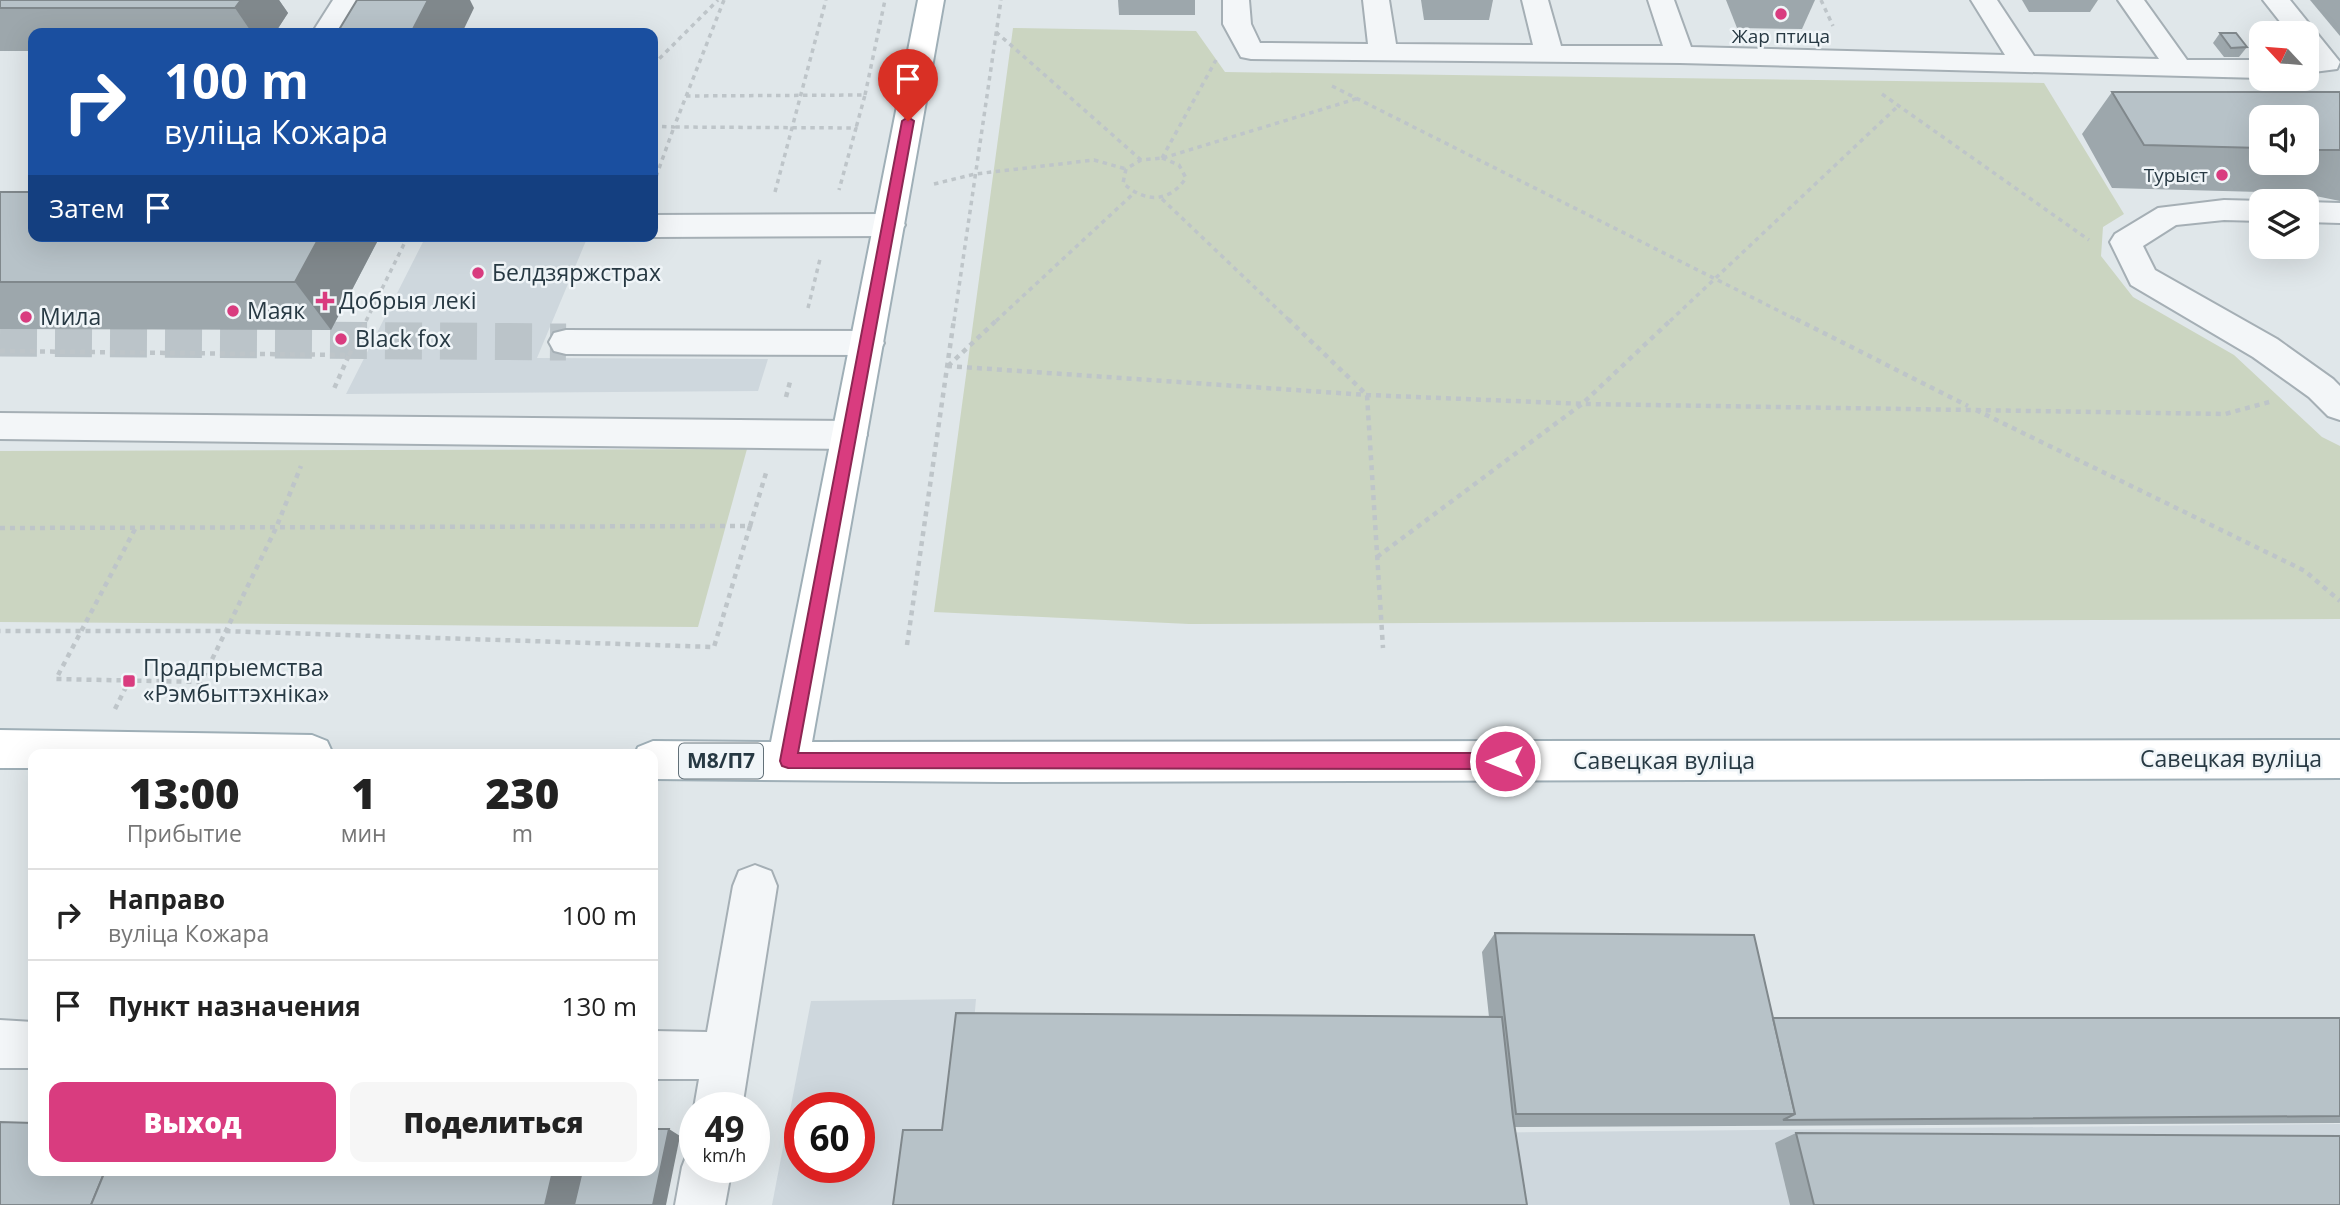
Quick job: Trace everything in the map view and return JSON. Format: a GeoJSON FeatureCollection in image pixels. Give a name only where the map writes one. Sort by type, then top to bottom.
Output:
{"type":"FeatureCollection","features":[{"type":"Feature","properties":{"kind":"main road"},"geometry":{"type":"LineString","coordinates":[[788,761],[931,0]]}},
{"type":"Feature","properties":{"kind":"main road"},"geometry":{"type":"LineString","coordinates":[[0,750],[28,750]]}},
{"type":"Feature","properties":{"kind":"main road","name":"Савецкая вуліца"},"geometry":{"type":"LineString","coordinates":[[658,760],[1045,763],[2340,759]]}},
{"type":"Feature","properties":{"kind":"lane"},"geometry":{"type":"LineString","coordinates":[[328,28],[346,0]]}},
{"type":"Feature","properties":{"kind":"lane"},"geometry":{"type":"LineString","coordinates":[[1236,0],[1237,24],[1251,51],[1680,55],[2249,69]]}},
{"type":"Feature","properties":{"kind":"lane"},"geometry":{"type":"LineString","coordinates":[[1376,0],[1383,53]]}},
{"type":"Feature","properties":{"kind":"lane"},"geometry":{"type":"LineString","coordinates":[[1535,0],[1549,53]]}},
{"type":"Feature","properties":{"kind":"lane"},"geometry":{"type":"LineString","coordinates":[[1661,0],[1680,55]]}},
{"type":"Feature","properties":{"kind":"lane"},"geometry":{"type":"LineString","coordinates":[[1984,0],[2025,64]]}},
{"type":"Feature","properties":{"kind":"lane"},"geometry":{"type":"LineString","coordinates":[[2131,0],[2179,68]]}},
{"type":"Feature","properties":{"kind":"lane"},"geometry":{"type":"LineString","coordinates":[[2276,0],[2293,21]]}},
{"type":"Feature","properties":{"kind":"lane"},"geometry":{"type":"LineString","coordinates":[[2319,53],[2327,63],[2319,64]]}},
{"type":"Feature","properties":{"kind":"lane"},"geometry":{"type":"LineString","coordinates":[[2249,211],[2169,215],[2126,242],[2142,277],[2265,348],[2330,398]]}},
{"type":"Feature","properties":{"kind":"lane"},"geometry":{"type":"LineString","coordinates":[[2319,212],[2340,212]]}},
{"type":"Feature","properties":{"kind":"lane"},"geometry":{"type":"LineString","coordinates":[[658,226],[889,225]]}},
{"type":"Feature","properties":{"kind":"lane"},"geometry":{"type":"LineString","coordinates":[[566,342],[867,343]]}},
{"type":"Feature","properties":{"kind":"lane"},"geometry":{"type":"LineString","coordinates":[[0,426],[849,435]]}},
{"type":"Feature","properties":{"kind":"lane"},"geometry":{"type":"LineString","coordinates":[[721,1092],[755,886]]}},
{"type":"Feature","properties":{"kind":"lane"},"geometry":{"type":"LineString","coordinates":[[0,1044],[28,1045]]}},
{"type":"Feature","properties":{"kind":"lane"},"geometry":{"type":"LineString","coordinates":[[658,1055],[728,1056]]}},
{"type":"Feature","properties":{"kind":"lane"},"geometry":{"type":"LineString","coordinates":[[700,1205],[704,1183]]}},
{"type":"Feature","properties":{"kind":"path"},"geometry":{"type":"LineString","coordinates":[[658,60],[718,0]]}},
{"type":"Feature","properties":{"kind":"path"},"geometry":{"type":"LineString","coordinates":[[658,172],[724,0]]}},
{"type":"Feature","properties":{"kind":"path"},"geometry":{"type":"LineString","coordinates":[[772,203],[826,0]]}},
{"type":"Feature","properties":{"kind":"path"},"geometry":{"type":"LineString","coordinates":[[838,194],[885,0]]}},
{"type":"Feature","properties":{"kind":"path"},"geometry":{"type":"LineString","coordinates":[[907,645],[1000,0]]}},
{"type":"Feature","properties":{"kind":"path"},"geometry":{"type":"LineString","coordinates":[[1821,0],[1858,74],[1897,107],[2142,277]]}},
{"type":"Feature","properties":{"kind":"path"},"geometry":{"type":"LineString","coordinates":[[996,32],[1141,160]]}},
{"type":"Feature","properties":{"kind":"path"},"geometry":{"type":"LineString","coordinates":[[1161,158],[1223,47],[1251,51]]}},
{"type":"Feature","properties":{"kind":"path"},"geometry":{"type":"LineString","coordinates":[[1323,82],[1360,97],[1972,408],[2305,571],[2340,601]]}},
{"type":"Feature","properties":{"kind":"path"},"geometry":{"type":"LineString","coordinates":[[687,96],[864,95]]}},
{"type":"Feature","properties":{"kind":"path"},"geometry":{"type":"LineString","coordinates":[[895,194],[975,174],[1094,160],[1126,169],[1141,160],[1161,158],[1360,97]]}},
{"type":"Feature","properties":{"kind":"path"},"geometry":{"type":"LineString","coordinates":[[1377,557],[1582,404],[1897,107]]}},
{"type":"Feature","properties":{"kind":"path"},"geometry":{"type":"LineString","coordinates":[[658,126],[856,128]]}},
{"type":"Feature","properties":{"kind":"path"},"geometry":{"type":"LineString","coordinates":[[1126,169],[1123,183],[1133,194],[1147,199],[1162,199],[1180,191],[1186,178],[1179,165],[1161,158]]}},
{"type":"Feature","properties":{"kind":"path"},"geometry":{"type":"LineString","coordinates":[[947,366],[1133,194]]}},
{"type":"Feature","properties":{"kind":"path"},"geometry":{"type":"LineString","coordinates":[[1162,199],[1367,395],[1383,648]]}},
{"type":"Feature","properties":{"kind":"path"},"geometry":{"type":"LineString","coordinates":[[349,355],[405,242]]}},
{"type":"Feature","properties":{"kind":"path"},"geometry":{"type":"LineString","coordinates":[[947,366],[1367,395],[1582,404],[2225,414],[2330,398]]}},
{"type":"Feature","properties":{"kind":"path"},"geometry":{"type":"LineString","coordinates":[[0,631],[223,631],[714,647],[777,434]]}},
{"type":"Feature","properties":{"kind":"path"},"geometry":{"type":"LineString","coordinates":[[0,528],[750,526]]}},
{"type":"Feature","properties":{"kind":"path"},"geometry":{"type":"LineString","coordinates":[[135,529],[79,630],[57,679],[201,682]]}},
{"type":"Feature","properties":{"kind":"shaded area"},"geometry":{"type":"Polygon","coordinates":[[[423,242],[585,242],[537,358],[768,359],[758,391],[346,394],[423,242]]]}},
{"type":"Feature","properties":{"kind":"shaded area"},"geometry":{"type":"Polygon","coordinates":[[[976,999],[964,1138],[2340,1124],[2340,1205],[772,1205],[784,1142],[784,1183],[875,1183],[875,1092],[794,1092],[811,1001],[976,999]]]}},
{"type":"Feature","properties":{"kind":"green space"},"geometry":{"type":"Polygon","coordinates":[[[1013,28],[1196,31],[1225,72],[2044,83],[2124,214],[2103,227],[2101,256],[2133,297],[2234,355],[2322,437],[2340,446],[2340,619],[1189,624],[934,612],[1013,28]]]}},
{"type":"Feature","properties":{"kind":"green space"},"geometry":{"type":"Polygon","coordinates":[[[747,449],[698,627],[0,622],[0,451],[747,449]]]}},
{"type":"Feature","properties":{"kind":"building"},"geometry":{"type":"Polygon","coordinates":[[[0,0],[241,0],[235,8],[0,8],[0,0]]]}},
{"type":"Feature","properties":{"kind":"building"},"geometry":{"type":"Polygon","coordinates":[[[357,0],[428,0],[414,28],[340,28],[357,0]]]}},
{"type":"Feature","properties":{"kind":"building"},"geometry":{"type":"Polygon","coordinates":[[[2220,33],[2236,33],[2247,47],[2231,48],[2220,33]]]}},
{"type":"Feature","properties":{"kind":"building"},"geometry":{"type":"Polygon","coordinates":[[[2112,92],[2340,92],[2340,150],[2319,150],[2319,105],[2249,105],[2249,148],[2144,145],[2112,92]]]}},
{"type":"Feature","properties":{"kind":"building"},"geometry":{"type":"Polygon","coordinates":[[[0,192],[28,192],[28,242],[317,242],[295,282],[0,282],[0,192]]]}},
{"type":"Feature","properties":{"kind":"building"},"geometry":{"type":"Polygon","coordinates":[[[1495,933],[1754,935],[1795,1114],[1516,1114],[1495,933]]]}},
{"type":"Feature","properties":{"kind":"building"},"geometry":{"type":"Polygon","coordinates":[[[956,1013],[1502,1017],[1513,1117],[1527,1205],[893,1205],[903,1130],[942,1130],[956,1013]]]}},
{"type":"Feature","properties":{"kind":"building"},"geometry":{"type":"Polygon","coordinates":[[[1773,1018],[2340,1018],[2340,1116],[1783,1120],[1795,1114],[1773,1018]]]}},
{"type":"Feature","properties":{"kind":"building"},"geometry":{"type":"Polygon","coordinates":[[[0,1122],[28,1123],[28,1176],[103,1176],[91,1205],[0,1205],[0,1122]]]}},
{"type":"Feature","properties":{"kind":"building"},"geometry":{"type":"Polygon","coordinates":[[[658,1129],[669,1129],[653,1205],[574,1205],[581,1176],[658,1176],[658,1129]]]}},
{"type":"Feature","properties":{"kind":"building"},"geometry":{"type":"Polygon","coordinates":[[[1796,1133],[2340,1136],[2340,1205],[1814,1205],[1796,1133]]]}},
{"type":"Feature","properties":{"kind":"building"},"geometry":{"type":"Polygon","coordinates":[[[103,1176],[552,1176],[545,1205],[91,1205],[103,1176]]]}},
{"type":"Feature","properties":{"kind":"tunnel"},"geometry":{"type":"LineString","coordinates":[[0,338],[566,342]]}},
{"type":"Feature","properties":{"kind":"place","name":"Жар птица"},"geometry":{"type":"Point","coordinates":[1781,14]}},
{"type":"Feature","properties":{"kind":"place","name":"Турыст"},"geometry":{"type":"Point","coordinates":[2222,175]}},
{"type":"Feature","properties":{"kind":"place","name":"Белдзяржстрах"},"geometry":{"type":"Point","coordinates":[478,273]}},
{"type":"Feature","properties":{"kind":"place","name":"Добрыя лекі"},"geometry":{"type":"Point","coordinates":[325,301]}},
{"type":"Feature","properties":{"kind":"place","name":"Маяк"},"geometry":{"type":"Point","coordinates":[233,311]}},
{"type":"Feature","properties":{"kind":"place","name":"Мила"},"geometry":{"type":"Point","coordinates":[26,317]}},
{"type":"Feature","properties":{"kind":"place","name":"Black fox"},"geometry":{"type":"Point","coordinates":[341,339]}},
{"type":"Feature","properties":{"kind":"place","name":"Прадпрыемства «Рэмбыттэхніка»"},"geometry":{"type":"Point","coordinates":[129,681]}},
{"type":"Feature","properties":{"kind":"route"},"geometry":{"type":"LineString","coordinates":[[908,121],[788,761],[1505,761]]}}]}
